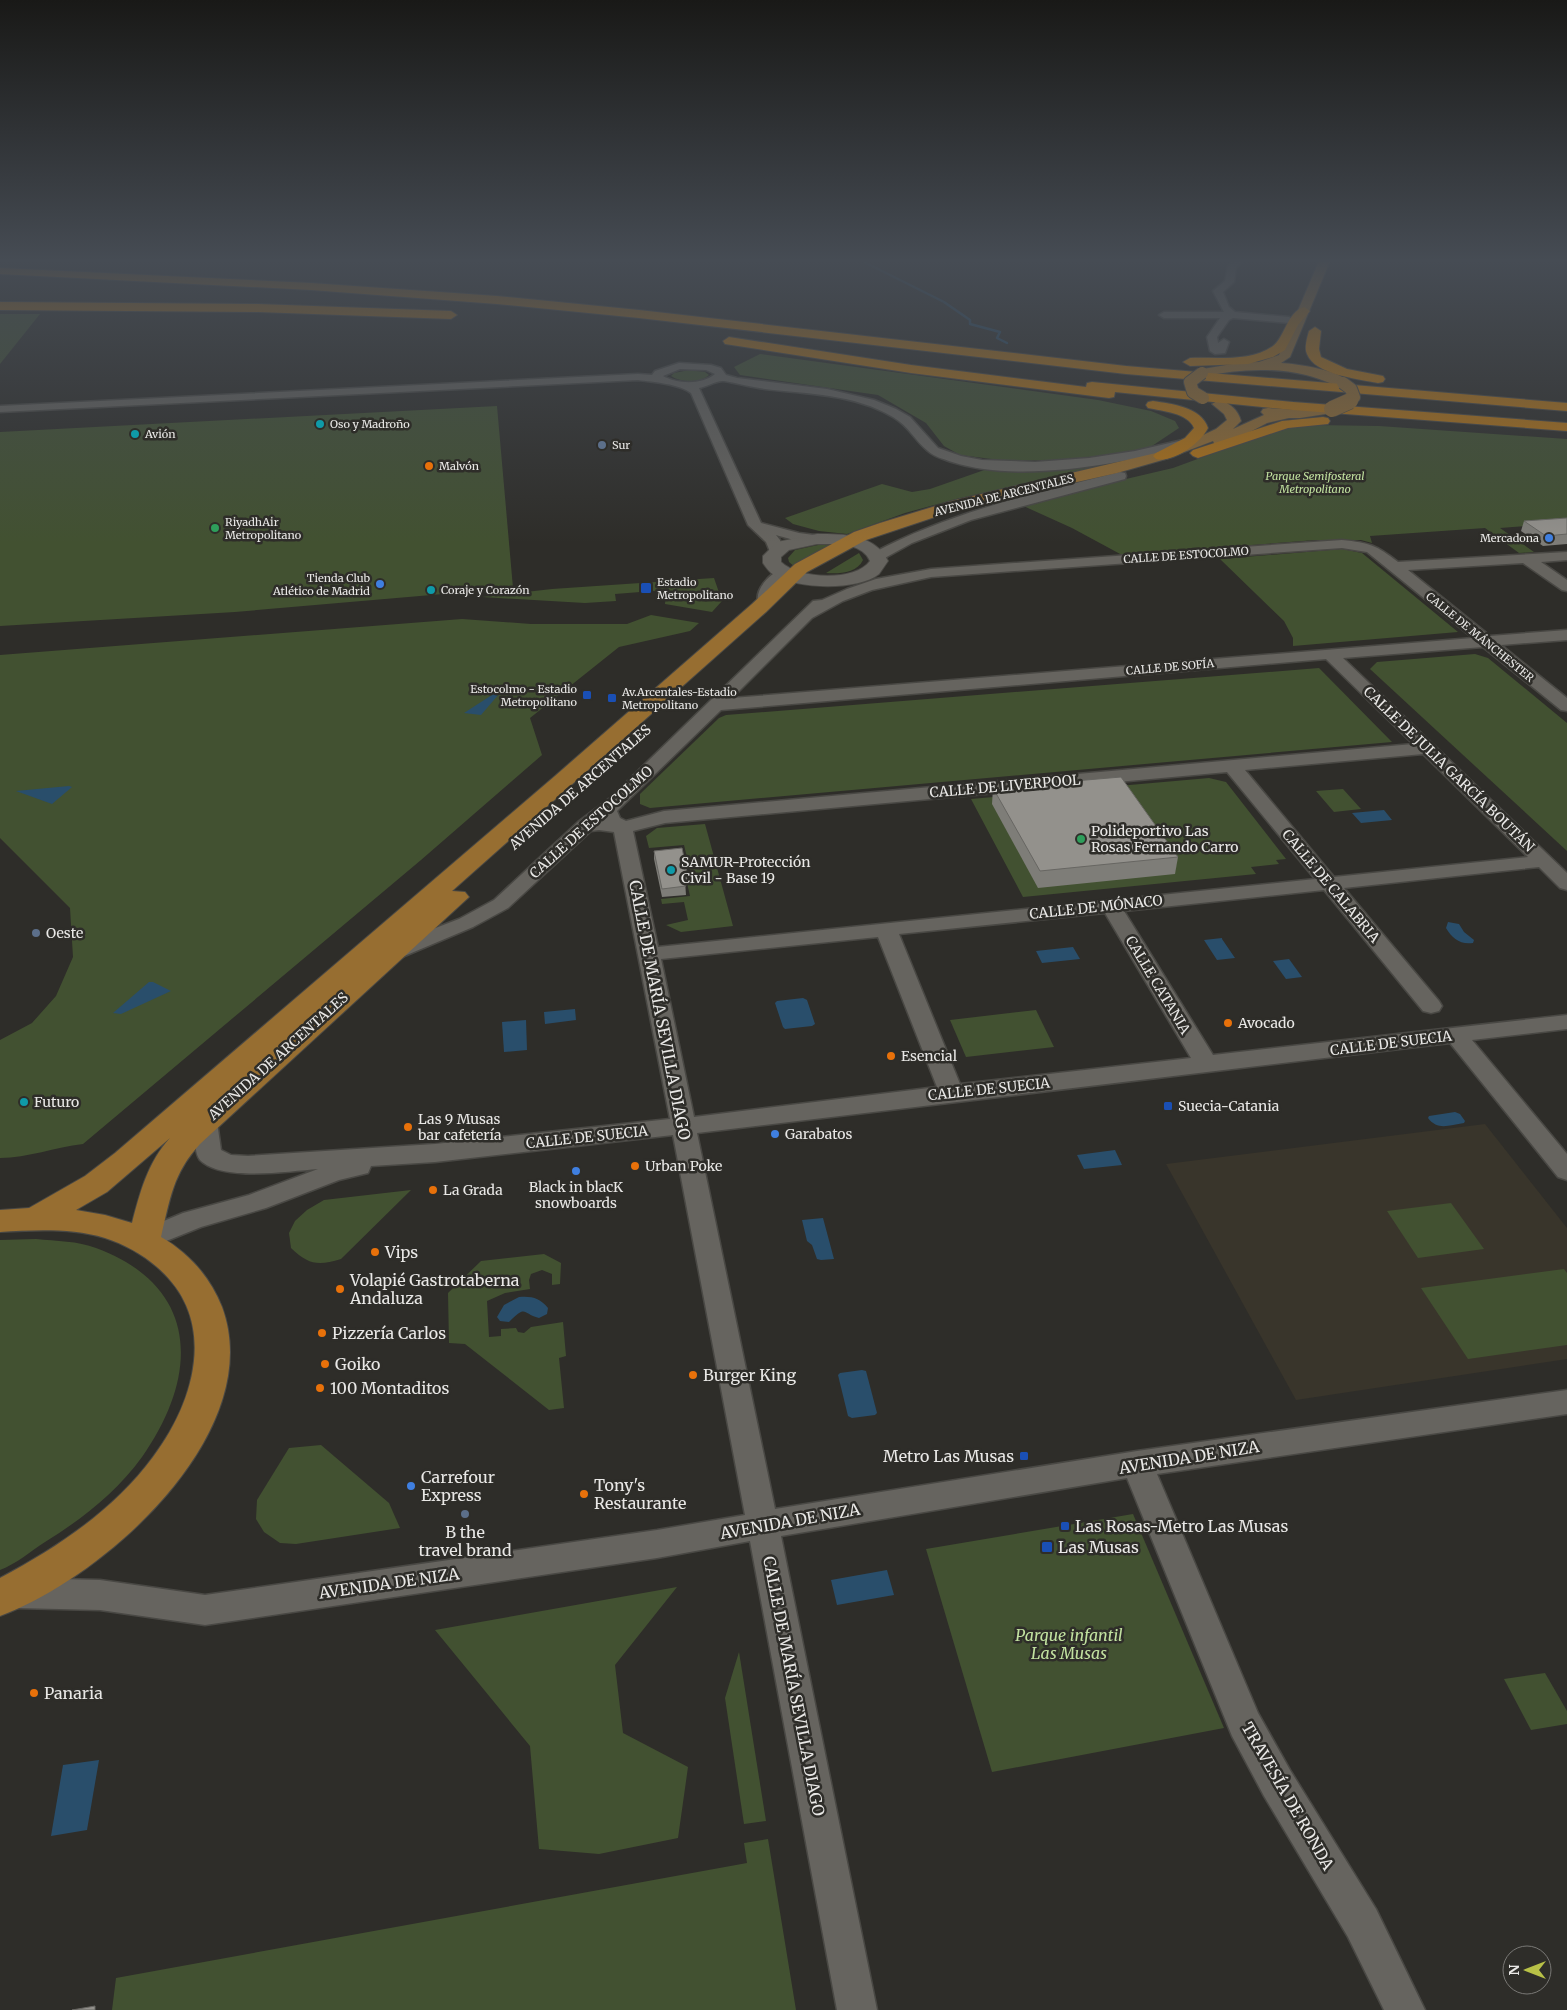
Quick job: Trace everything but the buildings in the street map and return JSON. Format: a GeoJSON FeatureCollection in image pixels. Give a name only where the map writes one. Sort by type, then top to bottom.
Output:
{"type":"FeatureCollection","features":[{"type":"Feature","properties":{"kind":"highway"},"geometry":{"type":"LineString","coordinates":[[817,355],[1058,388],[1220,405]]}},
{"type":"Feature","properties":{"kind":"highway"},"geometry":{"type":"LineString","coordinates":[[842,355],[1156,393],[1326,409],[1567,426]]}},
{"type":"Feature","properties":{"kind":"highway"},"geometry":{"type":"LineString","coordinates":[[919,355],[1211,387],[1567,416]]}},
{"type":"Feature","properties":{"kind":"highway"},"geometry":{"type":"LineString","coordinates":[[925,355],[957,359]]}},
{"type":"Feature","properties":{"kind":"highway"},"geometry":{"type":"LineString","coordinates":[[986,355],[1201,378],[1567,407]]}},
{"type":"Feature","properties":{"kind":"highway"},"geometry":{"type":"LineString","coordinates":[[1058,355],[1244,366]]}},
{"type":"Feature","properties":{"kind":"highway"},"geometry":{"type":"LineString","coordinates":[[1176,362],[1242,360],[1265,355]]}},
{"type":"Feature","properties":{"kind":"highway"},"geometry":{"type":"LineString","coordinates":[[1314,355],[1318,360],[1340,370],[1384,380]]}},
{"type":"Feature","properties":{"kind":"highway"},"geometry":{"type":"LineString","coordinates":[[1316,372],[1567,402]]}},
{"type":"Feature","properties":{"kind":"highway"},"geometry":{"type":"LineString","coordinates":[[1058,388],[1148,404],[1188,415],[1198,421],[1200,427],[1193,448]]}},
{"type":"Feature","properties":{"kind":"highway"},"geometry":{"type":"LineString","coordinates":[[1293,414],[1567,433]]}},
{"type":"Feature","properties":{"kind":"highway"},"geometry":{"type":"LineString","coordinates":[[1161,456],[1287,424],[1336,420],[1442,424]]}},
{"type":"Feature","properties":{"kind":"main road"},"geometry":{"type":"LineString","coordinates":[[1260,366],[1284,357],[1285,355]]}},
{"type":"Feature","properties":{"kind":"main road"},"geometry":{"type":"LineString","coordinates":[[1303,355],[1306,364],[1316,372]]}},
{"type":"Feature","properties":{"kind":"main road"},"geometry":{"type":"LineString","coordinates":[[1244,366],[1260,366],[1316,372],[1343,383],[1351,389],[1354,397],[1347,404],[1332,409],[1293,414],[1220,405],[1193,392],[1190,382],[1202,372],[1244,366]]}},
{"type":"Feature","properties":{"kind":"main road","name":"AVENIDA DE ARCENTALES"},"geometry":{"type":"LineString","coordinates":[[35,1219],[96,1184],[126,1160],[563,781],[794,576],[842,555],[856,543],[860,536],[958,504],[1117,468],[1161,456],[1204,440],[1234,421],[1233,415],[1220,405]]}},
{"type":"Feature","properties":{"kind":"main road","name":"AVENIDA DE ARCENTALES"},"geometry":{"type":"LineString","coordinates":[[856,543],[989,504],[1120,476],[1262,420],[1293,414]]}},
{"type":"Feature","properties":{"kind":"main road","name":"AVENIDA DE ARCENTALES"},"geometry":{"type":"LineString","coordinates":[[144,1240],[159,1181],[166,1166],[173,1154],[204,1122],[751,636],[794,576]]}},
{"type":"Feature","properties":{"kind":"main road"},"geometry":{"type":"LineString","coordinates":[[0,1221],[65,1220],[94,1224],[144,1240],[168,1255],[185,1272],[203,1299],[213,1336],[212,1366],[204,1398],[188,1435],[166,1470],[132,1508],[98,1538],[61,1564],[5,1595]]}},
{"type":"Feature","properties":{"kind":"street"},"geometry":{"type":"LineString","coordinates":[[0,409],[659,376],[679,366],[698,366],[719,371],[720,377]]}},
{"type":"Feature","properties":{"kind":"street"},"geometry":{"type":"LineString","coordinates":[[659,376],[671,383],[696,386],[720,377],[843,395],[882,406],[900,415],[917,430],[935,452],[985,464],[1047,465],[1099,461],[1193,448]]}},
{"type":"Feature","properties":{"kind":"street"},"geometry":{"type":"LineString","coordinates":[[696,386],[755,525],[773,540],[776,551]]}},
{"type":"Feature","properties":{"kind":"street","name":"AVENIDA DE ARCENTALES"},"geometry":{"type":"LineString","coordinates":[[878,556],[920,534],[977,512],[1120,476]]}},
{"type":"Feature","properties":{"kind":"street"},"geometry":{"type":"LineString","coordinates":[[755,525],[798,537],[856,543],[878,556],[879,561],[872,571],[841,580],[794,576],[772,563],[772,556],[776,551],[793,543],[817,539]]}},
{"type":"Feature","properties":{"kind":"street","name":"CALLE DE ESTOCOLMO"},"geometry":{"type":"LineString","coordinates":[[807,616],[838,597],[879,581],[931,573],[1342,544],[1372,549],[1394,567]]}},
{"type":"Feature","properties":{"kind":"street"},"geometry":{"type":"LineString","coordinates":[[1394,567],[1567,556]]}},
{"type":"Feature","properties":{"kind":"street"},"geometry":{"type":"LineString","coordinates":[[1527,559],[1567,587]]}},
{"type":"Feature","properties":{"kind":"street","name":"CALLE DE MÁNCHESTER"},"geometry":{"type":"LineString","coordinates":[[1394,567],[1567,706]]}},
{"type":"Feature","properties":{"kind":"street","name":"CALLE DE ESTOCOLMO"},"geometry":{"type":"LineString","coordinates":[[394,952],[466,923],[501,904],[585,826],[607,811],[807,616],[841,580]]}},
{"type":"Feature","properties":{"kind":"street","name":"CALLE DE SOFÍA"},"geometry":{"type":"LineString","coordinates":[[713,706],[724,703],[757,702],[774,699],[1567,635]]}},
{"type":"Feature","properties":{"kind":"street","name":"CALLE DE JULIA GARCÍA BOUTÁN"},"geometry":{"type":"LineString","coordinates":[[1331,655],[1567,884]]}},
{"type":"Feature","properties":{"kind":"street","name":"CALLE DE SOFÍA"},"geometry":{"type":"LineString","coordinates":[[746,674],[740,686],[744,694],[756,698],[774,699]]}},
{"type":"Feature","properties":{"kind":"street","name":"CALLE DE LIVERPOOL"},"geometry":{"type":"LineString","coordinates":[[585,826],[600,824],[623,828],[664,817],[1427,748]]}},
{"type":"Feature","properties":{"kind":"street","name":"CALLE DE CALABRIA"},"geometry":{"type":"LineString","coordinates":[[1231,765],[1431,1006]]}},
{"type":"Feature","properties":{"kind":"street"},"geometry":{"type":"LineString","coordinates":[[607,811],[612,821],[623,828]]}},
{"type":"Feature","properties":{"kind":"street","name":"CALLE DE MARÍA SEVILLA DIAGO"},"geometry":{"type":"LineString","coordinates":[[623,828],[650,954],[763,1525],[856,2010]]}},
{"type":"Feature","properties":{"kind":"street","name":"CALLE DE MÓNACO"},"geometry":{"type":"LineString","coordinates":[[650,954],[1543,861]]}},
{"type":"Feature","properties":{"kind":"street","name":"CALLE CATANIA"},"geometry":{"type":"LineString","coordinates":[[1111,906],[1206,1064]]}},
{"type":"Feature","properties":{"kind":"street"},"geometry":{"type":"LineString","coordinates":[[886,929],[950,1093]]}},
{"type":"Feature","properties":{"kind":"street","name":"CALLE DE SUECIA"},"geometry":{"type":"LineString","coordinates":[[204,1122],[208,1154],[220,1161],[234,1165],[410,1154],[684,1126],[950,1093],[1567,1022]]}},
{"type":"Feature","properties":{"kind":"street"},"geometry":{"type":"LineString","coordinates":[[1456,1035],[1567,1171]]}},
{"type":"Feature","properties":{"kind":"street","name":"CALLE DE SUECIA"},"geometry":{"type":"LineString","coordinates":[[144,1240],[192,1220],[257,1202],[333,1173],[410,1154]]}},
{"type":"Feature","properties":{"kind":"street","name":"AVENIDA DE NIZA"},"geometry":{"type":"LineString","coordinates":[[5,1595],[100,1595],[205,1610],[657,1544],[1138,1464],[1567,1402]]}},
{"type":"Feature","properties":{"kind":"street","name":"TRAVESÍA DE RONDA"},"geometry":{"type":"LineString","coordinates":[[1138,1464],[1245,1724],[1277,1784],[1362,1923],[1405,2010]]}},
{"type":"Feature","properties":{"kind":"shaded area"},"geometry":{"type":"Polygon","coordinates":[[[1485,1124],[1567,1228],[1567,1359],[1296,1400],[1166,1164],[1485,1124]]]}},
{"type":"Feature","properties":{"kind":"green space"},"geometry":{"type":"Polygon","coordinates":[[[0,355],[7,355],[0,364],[0,355]]]}},
{"type":"Feature","properties":{"kind":"green space"},"geometry":{"type":"Polygon","coordinates":[[[758,355],[766,355],[1098,400],[1151,411],[1175,421],[1179,428],[1149,448],[1127,454],[1066,461],[1007,461],[960,455],[944,446],[926,423],[878,395],[740,375],[734,367],[758,355]]]}},
{"type":"Feature","properties":{"kind":"green space"},"geometry":{"type":"Polygon","coordinates":[[[689,370],[705,372],[709,375],[701,380],[690,381],[680,380],[671,376],[674,373],[689,370]]]}},
{"type":"Feature","properties":{"kind":"green space","name":"RiyadhAir Metropolitano"},"geometry":{"type":"Polygon","coordinates":[[[497,406],[513,588],[235,612],[0,626],[0,432],[497,406]]]}},
{"type":"Feature","properties":{"kind":"green space","name":"Parque Semifosteral Metropolitano"},"geometry":{"type":"Polygon","coordinates":[[[1312,425],[1379,426],[1567,439],[1567,523],[1500,528],[1534,552],[1519,553],[1485,528],[1370,536],[1372,543],[1361,540],[1316,540],[1122,555],[1072,528],[1019,504],[1173,468],[1282,428],[1312,425]]]}},
{"type":"Feature","properties":{"kind":"green space"},"geometry":{"type":"Polygon","coordinates":[[[1146,456],[956,499],[905,513],[847,534],[819,531],[793,524],[785,518],[882,484],[912,492],[930,489],[990,468],[1146,456]]]}},
{"type":"Feature","properties":{"kind":"green space"},"geometry":{"type":"Polygon","coordinates":[[[818,545],[830,545],[795,567],[789,562],[788,558],[795,550],[818,545]]]}},
{"type":"Feature","properties":{"kind":"green space"},"geometry":{"type":"Polygon","coordinates":[[[1342,549],[1362,553],[1458,632],[1293,646],[1293,638],[1284,621],[1220,559],[1342,549]]]}},
{"type":"Feature","properties":{"kind":"green space"},"geometry":{"type":"Polygon","coordinates":[[[859,553],[863,560],[857,568],[842,573],[826,573],[859,553]]]}},
{"type":"Feature","properties":{"kind":"green space"},"geometry":{"type":"Polygon","coordinates":[[[714,578],[722,601],[712,612],[665,604],[666,590],[615,594],[616,601],[585,603],[482,597],[552,589],[714,578]]]}},
{"type":"Feature","properties":{"kind":"green space"},"geometry":{"type":"Polygon","coordinates":[[[651,615],[699,623],[690,631],[619,647],[530,718],[542,755],[421,860],[83,1144],[10,1158],[0,1158],[0,1040],[32,1023],[56,996],[73,957],[70,908],[0,838],[0,655],[462,619],[531,624],[627,624],[651,615]]]}},
{"type":"Feature","properties":{"kind":"green space"},"geometry":{"type":"Polygon","coordinates":[[[1475,654],[1488,658],[1567,723],[1567,851],[1370,669],[1377,662],[1475,654]]]}},
{"type":"Feature","properties":{"kind":"green space"},"geometry":{"type":"Polygon","coordinates":[[[1319,668],[1392,742],[650,808],[640,804],[640,794],[719,718],[726,715],[1319,668]]]}},
{"type":"Feature","properties":{"kind":"green space"},"geometry":{"type":"Polygon","coordinates":[[[1209,778],[1226,782],[1286,859],[1276,860],[1279,864],[1251,867],[1256,874],[1023,897],[971,799],[1209,778]]]}},
{"type":"Feature","properties":{"kind":"green space"},"geometry":{"type":"Polygon","coordinates":[[[1343,789],[1361,809],[1334,812],[1316,791],[1343,789]]]}},
{"type":"Feature","properties":{"kind":"green space"},"geometry":{"type":"Polygon","coordinates":[[[705,824],[733,926],[681,932],[666,925],[688,920],[684,902],[662,904],[661,899],[690,896],[687,883],[693,882],[684,845],[649,848],[646,836],[657,828],[705,824]]]}},
{"type":"Feature","properties":{"kind":"green space"},"geometry":{"type":"Polygon","coordinates":[[[1036,1010],[1054,1047],[966,1057],[950,1020],[1036,1010]]]}},
{"type":"Feature","properties":{"kind":"green space"},"geometry":{"type":"Polygon","coordinates":[[[411,1190],[341,1259],[326,1263],[309,1261],[291,1248],[289,1233],[295,1221],[307,1210],[324,1200],[411,1190]]]}},
{"type":"Feature","properties":{"kind":"green space"},"geometry":{"type":"Polygon","coordinates":[[[1451,1203],[1484,1249],[1418,1258],[1387,1211],[1451,1203]]]}},
{"type":"Feature","properties":{"kind":"green space"},"geometry":{"type":"Polygon","coordinates":[[[36,1239],[74,1243],[96,1248],[130,1265],[156,1286],[172,1310],[180,1337],[180,1366],[174,1396],[161,1426],[132,1470],[110,1494],[72,1524],[18,1561],[0,1570],[0,1240],[36,1239]]]}},
{"type":"Feature","properties":{"kind":"green space"},"geometry":{"type":"Polygon","coordinates":[[[544,1254],[561,1263],[560,1284],[552,1285],[552,1274],[542,1270],[531,1274],[529,1280],[530,1289],[505,1293],[487,1301],[489,1337],[501,1336],[501,1329],[516,1328],[518,1332],[524,1333],[531,1327],[563,1322],[566,1356],[559,1358],[564,1408],[549,1410],[465,1344],[449,1343],[448,1293],[481,1261],[544,1254]]]}},
{"type":"Feature","properties":{"kind":"green space"},"geometry":{"type":"Polygon","coordinates":[[[1564,1269],[1567,1273],[1567,1345],[1468,1359],[1421,1288],[1564,1269]]]}},
{"type":"Feature","properties":{"kind":"green space"},"geometry":{"type":"Polygon","coordinates":[[[321,1445],[389,1503],[400,1528],[296,1544],[280,1543],[264,1532],[256,1519],[257,1500],[289,1448],[321,1445]]]}},
{"type":"Feature","properties":{"kind":"green space","name":"Parque infantil Las Musas"},"geometry":{"type":"Polygon","coordinates":[[[1133,1514],[1224,1728],[992,1772],[926,1549],[1133,1514]]]}},
{"type":"Feature","properties":{"kind":"green space"},"geometry":{"type":"Polygon","coordinates":[[[677,1587],[615,1665],[623,1733],[688,1767],[678,1838],[599,1854],[539,1849],[530,1746],[435,1630],[677,1587]]]}},
{"type":"Feature","properties":{"kind":"green space"},"geometry":{"type":"Polygon","coordinates":[[[739,1652],[766,1821],[744,1824],[725,1698],[739,1652]]]}},
{"type":"Feature","properties":{"kind":"green space"},"geometry":{"type":"Polygon","coordinates":[[[1545,1673],[1567,1711],[1567,1724],[1531,1730],[1504,1679],[1545,1673]]]}},
{"type":"Feature","properties":{"kind":"green space"},"geometry":{"type":"Polygon","coordinates":[[[768,1839],[796,2010],[112,2010],[116,1978],[747,1863],[744,1843],[768,1839]]]}},
{"type":"Feature","properties":{"kind":"water"},"geometry":{"type":"Polygon","coordinates":[[[495,693],[499,694],[481,715],[464,713],[495,693]]]}},
{"type":"Feature","properties":{"kind":"water"},"geometry":{"type":"Polygon","coordinates":[[[72,787],[52,804],[16,791],[72,787]]]}},
{"type":"Feature","properties":{"kind":"water"},"geometry":{"type":"Polygon","coordinates":[[[1384,810],[1392,820],[1361,823],[1352,813],[1384,810]]]}},
{"type":"Feature","properties":{"kind":"water"},"geometry":{"type":"Polygon","coordinates":[[[1448,922],[1459,924],[1464,932],[1474,940],[1473,943],[1460,942],[1454,938],[1446,928],[1448,922]]]}},
{"type":"Feature","properties":{"kind":"water"},"geometry":{"type":"Polygon","coordinates":[[[1222,938],[1235,958],[1217,960],[1204,940],[1222,938]]]}},
{"type":"Feature","properties":{"kind":"water"},"geometry":{"type":"Polygon","coordinates":[[[1073,947],[1080,959],[1042,963],[1036,951],[1073,947]]]}},
{"type":"Feature","properties":{"kind":"water"},"geometry":{"type":"Polygon","coordinates":[[[1289,959],[1302,977],[1286,979],[1273,961],[1289,959]]]}},
{"type":"Feature","properties":{"kind":"water"},"geometry":{"type":"Polygon","coordinates":[[[149,982],[153,982],[171,991],[121,1014],[113,1013],[149,982]]]}},
{"type":"Feature","properties":{"kind":"water"},"geometry":{"type":"Polygon","coordinates":[[[803,998],[807,1000],[815,1024],[785,1029],[775,1003],[777,1001],[803,998]]]}},
{"type":"Feature","properties":{"kind":"water"},"geometry":{"type":"Polygon","coordinates":[[[575,1009],[576,1020],[545,1024],[544,1012],[575,1009]]]}},
{"type":"Feature","properties":{"kind":"water"},"geometry":{"type":"Polygon","coordinates":[[[526,1020],[527,1050],[504,1052],[502,1022],[526,1020]]]}},
{"type":"Feature","properties":{"kind":"water"},"geometry":{"type":"Polygon","coordinates":[[[1455,1112],[1460,1114],[1465,1121],[1464,1123],[1440,1126],[1428,1118],[1429,1116],[1455,1112]]]}},
{"type":"Feature","properties":{"kind":"water"},"geometry":{"type":"Polygon","coordinates":[[[1115,1150],[1122,1165],[1084,1169],[1077,1155],[1115,1150]]]}},
{"type":"Feature","properties":{"kind":"water"},"geometry":{"type":"Polygon","coordinates":[[[823,1218],[834,1259],[817,1259],[812,1245],[807,1241],[802,1220],[823,1218]]]}},
{"type":"Feature","properties":{"kind":"water"},"geometry":{"type":"Polygon","coordinates":[[[519,1297],[532,1297],[539,1300],[548,1308],[547,1314],[539,1318],[522,1312],[509,1322],[500,1321],[497,1317],[504,1305],[519,1297]]]}},
{"type":"Feature","properties":{"kind":"water"},"geometry":{"type":"Polygon","coordinates":[[[866,1371],[877,1413],[875,1415],[852,1418],[848,1416],[838,1375],[840,1373],[866,1371]]]}},
{"type":"Feature","properties":{"kind":"water"},"geometry":{"type":"Polygon","coordinates":[[[887,1570],[894,1595],[837,1605],[831,1580],[887,1570]]]}},
{"type":"Feature","properties":{"kind":"water"},"geometry":{"type":"Polygon","coordinates":[[[99,1760],[87,1830],[51,1836],[63,1765],[99,1760]]]}},
{"type":"Feature","properties":{"kind":"place","name":"Oso y Madroño"},"geometry":{"type":"Point","coordinates":[320,424]}},
{"type":"Feature","properties":{"kind":"place","name":"Avión"},"geometry":{"type":"Point","coordinates":[135,434]}},
{"type":"Feature","properties":{"kind":"place","name":"Sur"},"geometry":{"type":"Point","coordinates":[602,445]}},
{"type":"Feature","properties":{"kind":"place","name":"Malvón"},"geometry":{"type":"Point","coordinates":[429,466]}},
{"type":"Feature","properties":{"kind":"place","name":"RiyadhAir Metropolitano"},"geometry":{"type":"Point","coordinates":[215,528]}},
{"type":"Feature","properties":{"kind":"place","name":"Mercadona"},"geometry":{"type":"Point","coordinates":[1549,538]}},
{"type":"Feature","properties":{"kind":"place","name":"Tienda Club Atlético de Madrid"},"geometry":{"type":"Point","coordinates":[380,584]}},
{"type":"Feature","properties":{"kind":"place","name":"Estadio Metropolitano"},"geometry":{"type":"Point","coordinates":[646,588]}},
{"type":"Feature","properties":{"kind":"place","name":"Coraje y Corazón"},"geometry":{"type":"Point","coordinates":[431,590]}},
{"type":"Feature","properties":{"kind":"place","name":"Estocolmo - Estadio Metropolitano"},"geometry":{"type":"Point","coordinates":[587,695]}},
{"type":"Feature","properties":{"kind":"place","name":"Av.Arcentales-Estadio Metropolitano"},"geometry":{"type":"Point","coordinates":[612,698]}},
{"type":"Feature","properties":{"kind":"place","name":"Polideportivo Las Rosas Fernando Carro"},"geometry":{"type":"Point","coordinates":[1081,839]}},
{"type":"Feature","properties":{"kind":"place","name":"SAMUR-Protección Civil - Base 19"},"geometry":{"type":"Point","coordinates":[671,870]}},
{"type":"Feature","properties":{"kind":"place","name":"Oeste"},"geometry":{"type":"Point","coordinates":[36,933]}},
{"type":"Feature","properties":{"kind":"place","name":"Avocado"},"geometry":{"type":"Point","coordinates":[1228,1023]}},
{"type":"Feature","properties":{"kind":"place","name":"Esencial"},"geometry":{"type":"Point","coordinates":[891,1056]}},
{"type":"Feature","properties":{"kind":"place","name":"Futuro"},"geometry":{"type":"Point","coordinates":[24,1102]}},
{"type":"Feature","properties":{"kind":"place","name":"Suecia-Catania"},"geometry":{"type":"Point","coordinates":[1168,1106]}},
{"type":"Feature","properties":{"kind":"place","name":"Las 9 Musas bar cafetería"},"geometry":{"type":"Point","coordinates":[408,1127]}},
{"type":"Feature","properties":{"kind":"place","name":"Garabatos"},"geometry":{"type":"Point","coordinates":[775,1134]}},
{"type":"Feature","properties":{"kind":"place","name":"Urban Poke"},"geometry":{"type":"Point","coordinates":[635,1166]}},
{"type":"Feature","properties":{"kind":"place","name":"Black in blacK snowboards"},"geometry":{"type":"Point","coordinates":[576,1171]}},
{"type":"Feature","properties":{"kind":"place","name":"La Grada"},"geometry":{"type":"Point","coordinates":[433,1190]}},
{"type":"Feature","properties":{"kind":"place","name":"Vips"},"geometry":{"type":"Point","coordinates":[375,1252]}},
{"type":"Feature","properties":{"kind":"place","name":"Volapié Gastrotaberna Andaluza"},"geometry":{"type":"Point","coordinates":[340,1289]}},
{"type":"Feature","properties":{"kind":"place","name":"Pizzería Carlos"},"geometry":{"type":"Point","coordinates":[322,1333]}},
{"type":"Feature","properties":{"kind":"place","name":"Goiko"},"geometry":{"type":"Point","coordinates":[325,1364]}},
{"type":"Feature","properties":{"kind":"place","name":"Burger King"},"geometry":{"type":"Point","coordinates":[693,1375]}},
{"type":"Feature","properties":{"kind":"place","name":"100 Montaditos"},"geometry":{"type":"Point","coordinates":[320,1388]}},
{"type":"Feature","properties":{"kind":"place","name":"Metro Las Musas"},"geometry":{"type":"Point","coordinates":[1024,1456]}},
{"type":"Feature","properties":{"kind":"place","name":"Carrefour Express"},"geometry":{"type":"Point","coordinates":[411,1486]}},
{"type":"Feature","properties":{"kind":"place","name":"Tony's Restaurante"},"geometry":{"type":"Point","coordinates":[584,1494]}},
{"type":"Feature","properties":{"kind":"place","name":"B the travel brand"},"geometry":{"type":"Point","coordinates":[465,1514]}},
{"type":"Feature","properties":{"kind":"place","name":"Las Rosas-Metro Las Musas"},"geometry":{"type":"Point","coordinates":[1065,1526]}},
{"type":"Feature","properties":{"kind":"place","name":"Las Musas"},"geometry":{"type":"Point","coordinates":[1047,1547]}},
{"type":"Feature","properties":{"kind":"place","name":"Panaria"},"geometry":{"type":"Point","coordinates":[34,1693]}}]}
